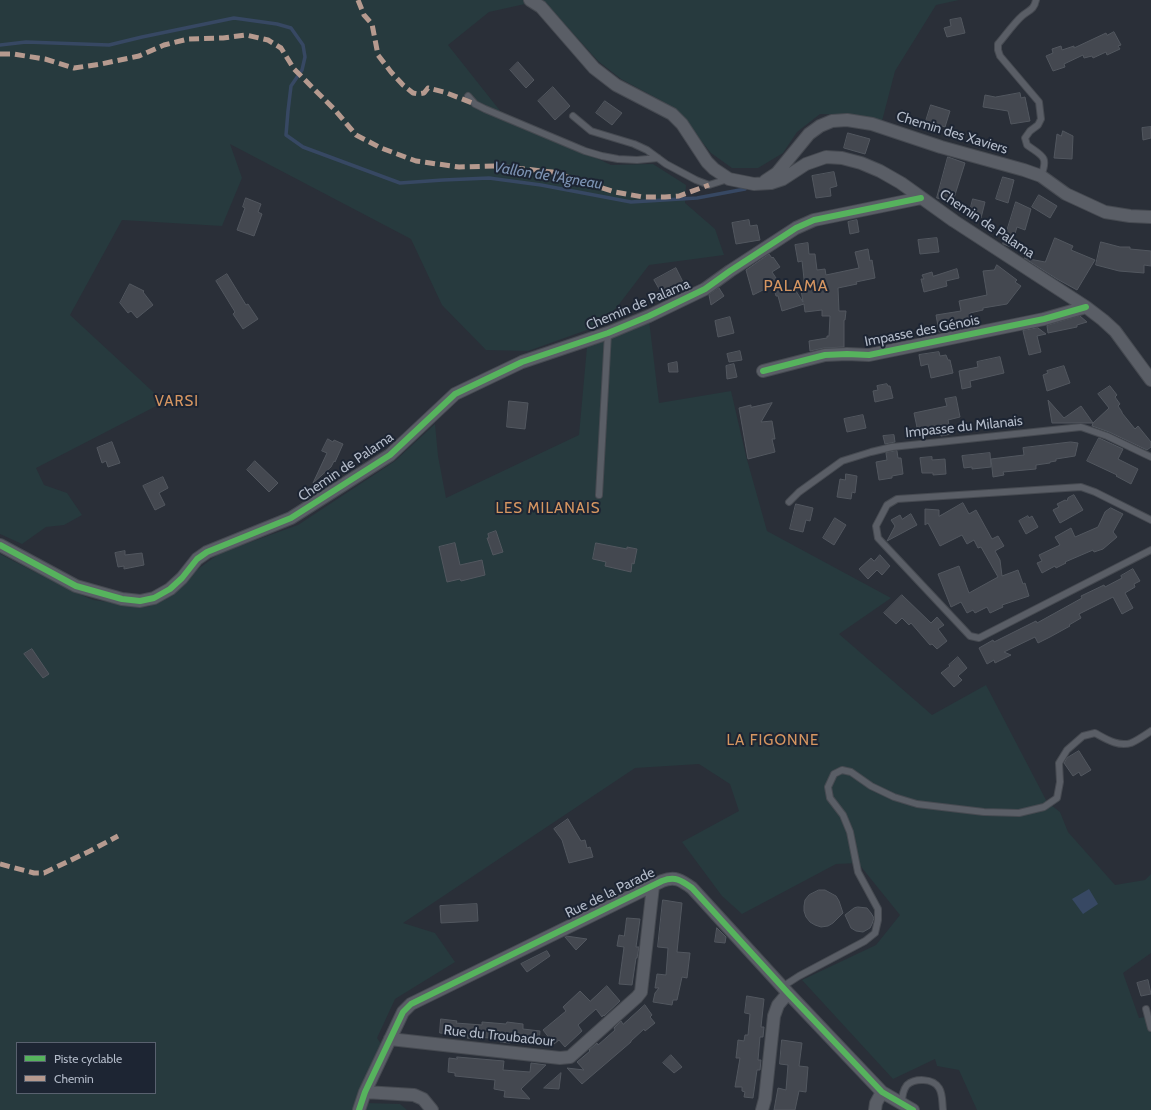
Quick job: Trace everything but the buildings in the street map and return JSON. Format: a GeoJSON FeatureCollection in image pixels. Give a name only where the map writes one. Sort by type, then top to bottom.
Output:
{"type":"FeatureCollection","features":[{"type":"Feature","properties":{"kind":"street"},"geometry":{"type":"LineString","coordinates":[[530,0],[541,7],[594,68],[616,85],[672,114],[682,124],[707,162],[714,169],[729,179],[746,183],[771,183],[784,178],[806,164],[826,157],[842,158],[861,163],[880,171],[901,183],[921,198]]}},
{"type":"Feature","properties":{"kind":"street","name":"Chemin des Xaviers"},"geometry":{"type":"LineString","coordinates":[[759,184],[777,172],[809,134],[820,126],[832,121],[848,120],[872,124],[941,147],[1041,176],[1066,194],[1105,212],[1130,216],[1151,217]]}},
{"type":"Feature","properties":{"kind":"street","name":"Chemin de Palama"},"geometry":{"type":"LineString","coordinates":[[0,545],[76,586],[122,599],[140,601],[154,598],[170,589],[182,578],[197,559],[207,552],[291,518],[390,455],[455,394],[522,362],[608,333],[649,316],[706,289],[730,271],[790,232],[814,220],[921,198],[1103,320],[1115,331],[1151,380]]}},
{"type":"Feature","properties":{"kind":"street","name":"Impasse des Génois"},"geometry":{"type":"LineString","coordinates":[[763,371],[825,355],[869,355],[1044,319],[1086,308]]}},
{"type":"Feature","properties":{"kind":"street","name":"Rue de la Parade"},"geometry":{"type":"LineString","coordinates":[[359,1110],[365,1092],[403,1012],[411,1004],[670,878],[682,880],[692,888],[785,990],[882,1092],[907,1107]]}},
{"type":"Feature","properties":{"kind":"street","name":"Rue du Troubadour"},"geometry":{"type":"LineString","coordinates":[[390,1039],[560,1058],[570,1057],[637,997],[640,992],[653,886]]}},
{"type":"Feature","properties":{"kind":"street"},"geometry":{"type":"LineString","coordinates":[[762,1110],[765,1099],[774,1016],[785,990]]}},
{"type":"Feature","properties":{"kind":"street"},"geometry":{"type":"LineString","coordinates":[[365,1092],[414,1095],[423,1098],[432,1110]]}},
{"type":"Feature","properties":{"kind":"street"},"geometry":{"type":"LineString","coordinates":[[875,1110],[876,1103],[882,1092]]}},
{"type":"Feature","properties":{"kind":"lane"},"geometry":{"type":"LineString","coordinates":[[1036,0],[1035,6],[1029,12],[1021,16],[998,44],[998,50],[1000,56],[1039,102],[1041,119],[1038,125],[1030,131],[1025,138],[1027,145],[1043,157],[1045,166],[1041,176]]}},
{"type":"Feature","properties":{"kind":"lane"},"geometry":{"type":"LineString","coordinates":[[468,96],[475,104],[484,109],[585,151],[618,159],[637,160],[658,158]]}},
{"type":"Feature","properties":{"kind":"lane"},"geometry":{"type":"LineString","coordinates":[[573,116],[591,131],[634,144],[666,164],[696,180],[709,184],[729,179]]}},
{"type":"Feature","properties":{"kind":"lane"},"geometry":{"type":"LineString","coordinates":[[599,495],[608,333]]}},
{"type":"Feature","properties":{"kind":"lane","name":"Impasse du Milanais"},"geometry":{"type":"LineString","coordinates":[[789,502],[799,492],[842,461],[892,447],[1081,426],[1107,436],[1151,457]]}},
{"type":"Feature","properties":{"kind":"lane"},"geometry":{"type":"LineString","coordinates":[[1151,520],[1095,492],[1081,487],[897,499],[887,505],[876,526],[878,538],[970,636],[979,638],[1151,550]]}},
{"type":"Feature","properties":{"kind":"lane"},"geometry":{"type":"LineString","coordinates":[[785,990],[799,976],[865,941],[874,933],[878,920],[878,909],[858,872],[850,832],[843,815],[830,798],[828,787],[834,774],[842,770],[851,772],[871,786],[894,797],[917,804],[984,812],[1019,813],[1044,807],[1057,798],[1060,782],[1059,763],[1067,750],[1083,736],[1095,733],[1109,741],[1122,744],[1132,743],[1151,731]]}},
{"type":"Feature","properties":{"kind":"lane"},"geometry":{"type":"LineString","coordinates":[[1146,1009],[1151,1028]]}},
{"type":"Feature","properties":{"kind":"lane"},"geometry":{"type":"LineString","coordinates":[[907,1107],[902,1097],[907,1086],[913,1082],[922,1080],[931,1082],[938,1087],[942,1096],[943,1110]]}},
{"type":"Feature","properties":{"kind":"green space"},"geometry":{"type":"Polygon","coordinates":[[[0,0],[543,0],[489,12],[448,45],[501,112],[611,165],[653,164],[686,185],[685,203],[715,229],[724,255],[649,265],[617,307],[598,326],[528,351],[486,350],[442,305],[411,239],[230,144],[242,178],[222,226],[122,220],[70,315],[164,402],[36,468],[44,485],[67,493],[82,515],[64,525],[46,527],[22,544],[0,534],[0,0]]]}},
{"type":"Feature","properties":{"kind":"green space"},"geometry":{"type":"Polygon","coordinates":[[[543,0],[959,0],[936,5],[895,71],[882,121],[856,115],[820,114],[797,132],[783,153],[758,168],[732,168],[711,153],[675,108],[621,79],[598,61],[543,0]]]}},
{"type":"Feature","properties":{"kind":"green space"},"geometry":{"type":"Polygon","coordinates":[[[649,320],[659,403],[731,391],[746,456],[767,531],[891,598],[839,634],[932,715],[986,685],[1047,802],[1060,812],[1068,832],[1115,885],[1145,880],[1151,874],[1151,953],[1123,973],[1139,1018],[1151,1016],[1151,1110],[977,1110],[959,1070],[937,1066],[935,1059],[893,1079],[802,980],[876,945],[900,915],[858,863],[836,864],[742,914],[722,896],[682,842],[739,811],[730,784],[699,764],[635,768],[403,923],[435,933],[455,962],[395,999],[377,1038],[388,1054],[366,1103],[400,1104],[407,1110],[0,1110],[0,554],[70,590],[93,600],[148,607],[172,594],[194,572],[220,553],[298,525],[395,461],[435,424],[438,456],[446,498],[579,435],[587,347],[604,341],[605,347],[609,346],[611,338],[649,320]]]}},
{"type":"Feature","properties":{"kind":"water"},"geometry":{"type":"Polygon","coordinates":[[[1089,889],[1098,904],[1083,914],[1072,899],[1089,889]]]}},
{"type":"Feature","properties":{"kind":"waterway","name":"Vallon de l'Agneau"},"geometry":{"type":"LineString","coordinates":[[0,45],[26,42],[109,45],[234,18],[277,24],[291,28],[303,45],[305,57],[302,70],[291,86],[286,135],[303,147],[400,183],[489,178],[541,185],[631,202],[697,198],[745,189]]}},
{"type":"Feature","properties":{"kind":"marked path"},"geometry":{"type":"LineString","coordinates":[[358,0],[364,15],[372,24],[378,55],[403,85],[413,93],[424,93],[428,88],[444,92],[475,104]]}},
{"type":"Feature","properties":{"kind":"marked path"},"geometry":{"type":"LineString","coordinates":[[0,54],[13,54],[45,59],[74,68],[139,56],[164,45],[188,39],[223,38],[246,35],[268,40],[281,48],[294,69],[335,110],[356,135],[381,148],[416,161],[459,167],[497,166],[552,172],[615,192],[643,197],[679,196],[709,185]]}},
{"type":"Feature","properties":{"kind":"marked path"},"geometry":{"type":"LineString","coordinates":[[0,864],[34,873],[44,873],[118,836]]}},
{"type":"Feature","properties":{"kind":"cycle path"},"geometry":{"type":"LineString","coordinates":[[0,545],[76,586],[122,599],[140,601],[154,598],[170,589],[182,578],[197,559],[207,552],[291,518],[390,455],[455,394],[522,362],[608,333],[649,316],[705,289],[796,228],[814,220],[921,198]]}},
{"type":"Feature","properties":{"kind":"cycle path"},"geometry":{"type":"LineString","coordinates":[[763,371],[825,355],[869,355],[1044,319],[1086,307]]}},
{"type":"Feature","properties":{"kind":"cycle path"},"geometry":{"type":"LineString","coordinates":[[359,1110],[365,1092],[403,1012],[411,1004],[662,881],[671,879],[681,881],[692,888],[788,993],[882,1092],[913,1110]]}},
{"type":"Feature","properties":{"kind":"district","name":"PALAMA"},"geometry":{"type":"Point","coordinates":[796,286]}},
{"type":"Feature","properties":{"kind":"district","name":"VARSI"},"geometry":{"type":"Point","coordinates":[177,402]}},
{"type":"Feature","properties":{"kind":"district","name":"LES MILANAIS"},"geometry":{"type":"Point","coordinates":[548,509]}},
{"type":"Feature","properties":{"kind":"district","name":"LA FIGONNE"},"geometry":{"type":"Point","coordinates":[773,741]}}]}
